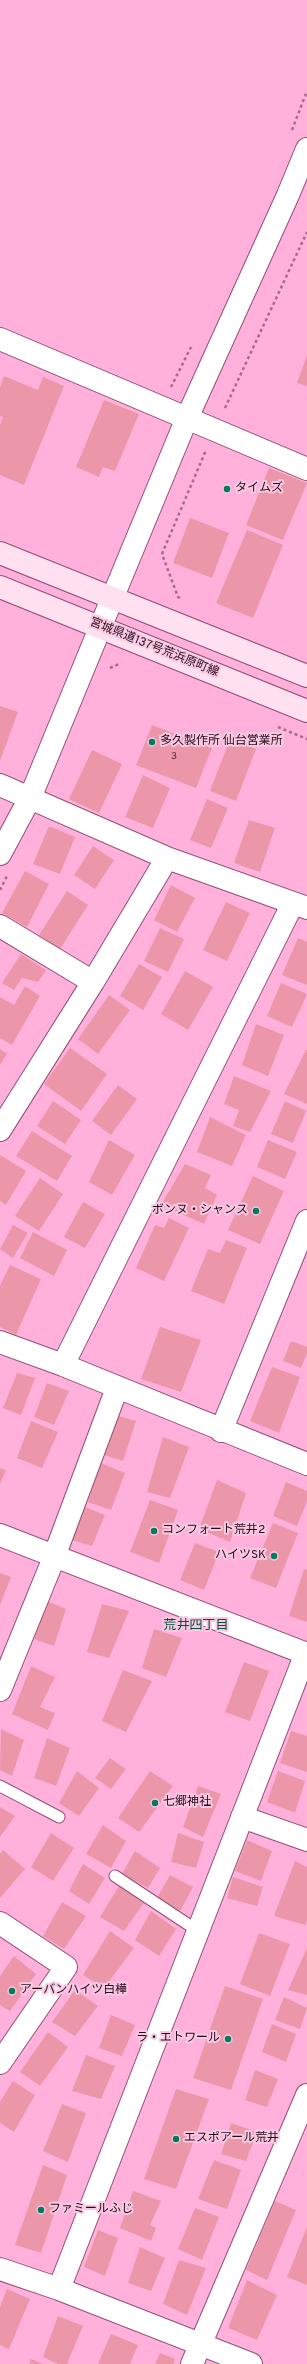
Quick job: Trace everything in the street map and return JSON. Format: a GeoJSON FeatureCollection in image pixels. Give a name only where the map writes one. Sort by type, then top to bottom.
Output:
{"type":"FeatureCollection","features":[{"type":"Feature","properties":{"kind":"main road"},"geometry":{"type":"LineString","coordinates":[[0,553],[307,676]]}},
{"type":"Feature","properties":{"kind":"main road","name":"宮城県道137号荒浜原町線"},"geometry":{"type":"LineString","coordinates":[[0,587],[307,711]]}},
{"type":"Feature","properties":{"kind":"street"},"geometry":{"type":"LineString","coordinates":[[0,854],[30,798],[187,418],[285,203],[307,148]]}},
{"type":"Feature","properties":{"kind":"street"},"geometry":{"type":"LineString","coordinates":[[0,339],[307,469]]}},
{"type":"Feature","properties":{"kind":"street"},"geometry":{"type":"LineString","coordinates":[[0,785],[167,858],[300,906],[63,1365]]}},
{"type":"Feature","properties":{"kind":"street"},"geometry":{"type":"LineString","coordinates":[[0,1130],[93,982],[167,858]]}},
{"type":"Feature","properties":{"kind":"street"},"geometry":{"type":"LineString","coordinates":[[0,926],[93,982]]}},
{"type":"Feature","properties":{"kind":"street"},"geometry":{"type":"LineString","coordinates":[[221,1431],[307,1221]]}},
{"type":"Feature","properties":{"kind":"street"},"geometry":{"type":"LineString","coordinates":[[0,1342],[63,1365],[221,1431],[307,1464]]}},
{"type":"Feature","properties":{"kind":"street"},"geometry":{"type":"LineString","coordinates":[[0,1690],[54,1557],[117,1388]]}},
{"type":"Feature","properties":{"kind":"street"},"geometry":{"type":"LineString","coordinates":[[0,1535],[307,1653],[59,2289]]}},
{"type":"Feature","properties":{"kind":"street"},"geometry":{"type":"LineString","coordinates":[[242,1817],[307,1840]]}},
{"type":"Feature","properties":{"kind":"street"},"geometry":{"type":"LineString","coordinates":[[0,1924],[66,1967],[0,2063]]}},
{"type":"Feature","properties":{"kind":"street"},"geometry":{"type":"LineString","coordinates":[[192,2364],[300,2127],[307,2095]]}},
{"type":"Feature","properties":{"kind":"street"},"geometry":{"type":"LineString","coordinates":[[0,2269],[59,2289],[201,2343],[251,2364]]}},
{"type":"Feature","properties":{"kind":"lane"},"geometry":{"type":"LineString","coordinates":[[0,1786],[59,1817]]}},
{"type":"Feature","properties":{"kind":"lane"},"geometry":{"type":"LineString","coordinates":[[115,1876],[198,1931]]}},
{"type":"Feature","properties":{"kind":"path"},"geometry":{"type":"LineString","coordinates":[[225,409],[307,232]]}},
{"type":"Feature","properties":{"kind":"path"},"geometry":{"type":"LineString","coordinates":[[185,600],[178,597],[162,554],[208,448]]}},
{"type":"Feature","properties":{"kind":"path"},"geometry":{"type":"LineString","coordinates":[[106,669],[121,662],[127,665]]}},
{"type":"Feature","properties":{"kind":"path"},"geometry":{"type":"LineString","coordinates":[[271,724],[307,739]]}},
{"type":"Feature","properties":{"kind":"building"},"geometry":{"type":"Polygon","coordinates":[[[307,355],[307,386],[297,383],[307,355]]]}},
{"type":"Feature","properties":{"kind":"building"},"geometry":{"type":"Polygon","coordinates":[[[4,376],[38,390],[43,377],[64,386],[24,485],[0,475],[0,425],[3,417],[0,416],[0,387],[4,376]]]}},
{"type":"Feature","properties":{"kind":"building"},"geometry":{"type":"Polygon","coordinates":[[[104,400],[139,414],[115,471],[103,467],[99,477],[76,467],[104,400]]]}},
{"type":"Feature","properties":{"kind":"building"},"geometry":{"type":"Polygon","coordinates":[[[269,468],[307,483],[283,540],[246,525],[269,468]]]}},
{"type":"Feature","properties":{"kind":"building"},"geometry":{"type":"Polygon","coordinates":[[[190,518],[229,533],[212,578],[173,563],[190,518]]]}},
{"type":"Feature","properties":{"kind":"building"},"geometry":{"type":"Polygon","coordinates":[[[247,530],[283,545],[253,618],[216,603],[247,530]]]}},
{"type":"Feature","properties":{"kind":"building"},"geometry":{"type":"Polygon","coordinates":[[[0,706],[18,712],[0,761],[0,706]]]}},
{"type":"Feature","properties":{"kind":"building"},"geometry":{"type":"Polygon","coordinates":[[[152,725],[212,748],[196,788],[136,765],[152,725]]]}},
{"type":"Feature","properties":{"kind":"building"},"geometry":{"type":"Polygon","coordinates":[[[230,739],[256,749],[236,801],[210,791],[230,739]]]}},
{"type":"Feature","properties":{"kind":"building"},"geometry":{"type":"Polygon","coordinates":[[[92,750],[122,764],[99,813],[69,799],[92,750]]]}},
{"type":"Feature","properties":{"kind":"building"},"geometry":{"type":"Polygon","coordinates":[[[143,775],[170,788],[153,828],[125,817],[143,775]]]}},
{"type":"Feature","properties":{"kind":"building"},"geometry":{"type":"Polygon","coordinates":[[[207,799],[228,808],[211,848],[190,840],[207,799]]]}},
{"type":"Feature","properties":{"kind":"building"},"geometry":{"type":"Polygon","coordinates":[[[249,820],[275,828],[260,872],[234,863],[249,820]]]}},
{"type":"Feature","properties":{"kind":"building"},"geometry":{"type":"Polygon","coordinates":[[[49,826],[75,837],[60,874],[33,864],[49,826]]]}},
{"type":"Feature","properties":{"kind":"building"},"geometry":{"type":"Polygon","coordinates":[[[93,846],[114,860],[95,889],[74,875],[93,846]]]}},
{"type":"Feature","properties":{"kind":"building"},"geometry":{"type":"Polygon","coordinates":[[[25,871],[49,884],[27,927],[2,913],[25,871]]]}},
{"type":"Feature","properties":{"kind":"building"},"geometry":{"type":"Polygon","coordinates":[[[171,885],[195,898],[177,932],[154,920],[171,885]]]}},
{"type":"Feature","properties":{"kind":"building"},"geometry":{"type":"Polygon","coordinates":[[[67,891],[88,905],[60,949],[39,935],[67,891]]]}},
{"type":"Feature","properties":{"kind":"building"},"geometry":{"type":"Polygon","coordinates":[[[226,902],[250,913],[227,961],[203,950],[226,902]]]}},
{"type":"Feature","properties":{"kind":"building"},"geometry":{"type":"Polygon","coordinates":[[[160,928],[184,939],[168,972],[144,961],[160,928]]]}},
{"type":"Feature","properties":{"kind":"building"},"geometry":{"type":"Polygon","coordinates":[[[298,938],[307,942],[307,985],[282,975],[298,938]]]}},
{"type":"Feature","properties":{"kind":"building"},"geometry":{"type":"Polygon","coordinates":[[[21,954],[46,970],[38,982],[22,978],[14,990],[2,983],[21,954]]]}},
{"type":"Feature","properties":{"kind":"building"},"geometry":{"type":"Polygon","coordinates":[[[139,964],[162,977],[143,1010],[120,996],[139,964]]]}},
{"type":"Feature","properties":{"kind":"building"},"geometry":{"type":"Polygon","coordinates":[[[185,971],[213,987],[188,1030],[161,1014],[185,971]]]}},
{"type":"Feature","properties":{"kind":"building"},"geometry":{"type":"Polygon","coordinates":[[[281,983],[307,994],[292,1027],[267,1016],[281,983]]]}},
{"type":"Feature","properties":{"kind":"building"},"geometry":{"type":"Polygon","coordinates":[[[25,986],[40,996],[12,1045],[0,1038],[0,997],[14,1005],[25,986]]]}},
{"type":"Feature","properties":{"kind":"building"},"geometry":{"type":"Polygon","coordinates":[[[109,995],[130,1010],[98,1054],[78,1039],[109,995]]]}},
{"type":"Feature","properties":{"kind":"building"},"geometry":{"type":"Polygon","coordinates":[[[256,1024],[284,1035],[268,1076],[242,1065],[256,1024]]]}},
{"type":"Feature","properties":{"kind":"building"},"geometry":{"type":"Polygon","coordinates":[[[70,1048],[107,1074],[81,1111],[44,1084],[70,1048]]]}},
{"type":"Feature","properties":{"kind":"building"},"geometry":{"type":"Polygon","coordinates":[[[0,1049],[7,1054],[0,1065],[0,1049]]]}},
{"type":"Feature","properties":{"kind":"building"},"geometry":{"type":"Polygon","coordinates":[[[307,1050],[307,1104],[284,1094],[307,1050]]]}},
{"type":"Feature","properties":{"kind":"building"},"geometry":{"type":"Polygon","coordinates":[[[234,1076],[271,1091],[250,1132],[233,1126],[239,1110],[224,1104],[234,1076]]]}},
{"type":"Feature","properties":{"kind":"building"},"geometry":{"type":"Polygon","coordinates":[[[118,1085],[137,1099],[111,1135],[92,1121],[118,1085]]]}},
{"type":"Feature","properties":{"kind":"building"},"geometry":{"type":"Polygon","coordinates":[[[53,1101],[81,1120],[65,1144],[37,1126],[53,1101]]]}},
{"type":"Feature","properties":{"kind":"building"},"geometry":{"type":"Polygon","coordinates":[[[285,1101],[306,1111],[293,1143],[271,1134],[285,1101]]]}},
{"type":"Feature","properties":{"kind":"building"},"geometry":{"type":"Polygon","coordinates":[[[210,1117],[246,1135],[232,1166],[197,1152],[210,1117]]]}},
{"type":"Feature","properties":{"kind":"building"},"geometry":{"type":"Polygon","coordinates":[[[32,1131],[72,1156],[57,1181],[16,1156],[32,1131]]]}},
{"type":"Feature","properties":{"kind":"building"},"geometry":{"type":"Polygon","coordinates":[[[109,1140],[135,1155],[112,1195],[89,1182],[109,1140]]]}},
{"type":"Feature","properties":{"kind":"building"},"geometry":{"type":"Polygon","coordinates":[[[268,1140],[297,1152],[285,1179],[257,1167],[268,1140]]]}},
{"type":"Feature","properties":{"kind":"building"},"geometry":{"type":"Polygon","coordinates":[[[0,1155],[26,1171],[6,1205],[0,1201],[0,1155]]]}},
{"type":"Feature","properties":{"kind":"building"},"geometry":{"type":"Polygon","coordinates":[[[185,1164],[211,1175],[205,1188],[217,1195],[204,1224],[161,1205],[185,1164]]]}},
{"type":"Feature","properties":{"kind":"building","name":"ボンヌ・シャンス"},"geometry":{"type":"Polygon","coordinates":[[[253,1176],[284,1191],[260,1244],[228,1230],[253,1176]]]}},
{"type":"Feature","properties":{"kind":"building"},"geometry":{"type":"Polygon","coordinates":[[[40,1178],[63,1194],[39,1231],[15,1216],[40,1178]]]}},
{"type":"Feature","properties":{"kind":"building"},"geometry":{"type":"Polygon","coordinates":[[[83,1202],[105,1214],[85,1248],[64,1237],[83,1202]]]}},
{"type":"Feature","properties":{"kind":"building"},"geometry":{"type":"Polygon","coordinates":[[[169,1218],[189,1228],[164,1281],[136,1268],[155,1225],[164,1228],[169,1218]]]}},
{"type":"Feature","properties":{"kind":"building"},"geometry":{"type":"Polygon","coordinates":[[[13,1225],[28,1233],[13,1258],[0,1249],[13,1225]]]}},
{"type":"Feature","properties":{"kind":"building"},"geometry":{"type":"Polygon","coordinates":[[[33,1232],[67,1250],[54,1276],[20,1258],[33,1232]]]}},
{"type":"Feature","properties":{"kind":"building"},"geometry":{"type":"Polygon","coordinates":[[[226,1240],[247,1248],[224,1304],[191,1291],[208,1249],[220,1253],[226,1240]]]}},
{"type":"Feature","properties":{"kind":"building"},"geometry":{"type":"Polygon","coordinates":[[[10,1265],[41,1279],[16,1335],[0,1327],[0,1286],[10,1265]]]}},
{"type":"Feature","properties":{"kind":"building"},"geometry":{"type":"Polygon","coordinates":[[[160,1327],[201,1340],[181,1392],[141,1379],[160,1327]]]}},
{"type":"Feature","properties":{"kind":"building"},"geometry":{"type":"Polygon","coordinates":[[[291,1341],[307,1347],[307,1353],[301,1368],[283,1361],[291,1341]]]}},
{"type":"Feature","properties":{"kind":"building"},"geometry":{"type":"Polygon","coordinates":[[[272,1367],[300,1377],[279,1433],[250,1421],[272,1367]]]}},
{"type":"Feature","properties":{"kind":"building"},"geometry":{"type":"Polygon","coordinates":[[[17,1373],[35,1378],[21,1415],[3,1408],[17,1373]]]}},
{"type":"Feature","properties":{"kind":"building"},"geometry":{"type":"Polygon","coordinates":[[[47,1383],[69,1391],[54,1425],[34,1417],[47,1383]]]}},
{"type":"Feature","properties":{"kind":"building"},"geometry":{"type":"Polygon","coordinates":[[[118,1416],[136,1421],[123,1461],[104,1455],[118,1416]]]}},
{"type":"Feature","properties":{"kind":"building"},"geometry":{"type":"Polygon","coordinates":[[[31,1421],[58,1432],[42,1468],[17,1458],[31,1421]]]}},
{"type":"Feature","properties":{"kind":"building"},"geometry":{"type":"Polygon","coordinates":[[[163,1437],[189,1447],[170,1498],[147,1492],[163,1437]]]}},
{"type":"Feature","properties":{"kind":"building"},"geometry":{"type":"Polygon","coordinates":[[[101,1463],[125,1473],[111,1510],[88,1502],[101,1463]]]}},
{"type":"Feature","properties":{"kind":"building"},"geometry":{"type":"Polygon","coordinates":[[[0,1468],[6,1470],[0,1484],[0,1468]]]}},
{"type":"Feature","properties":{"kind":"building"},"geometry":{"type":"Polygon","coordinates":[[[217,1480],[246,1493],[230,1542],[199,1529],[217,1480]]]}},
{"type":"Feature","properties":{"kind":"building"},"geometry":{"type":"Polygon","coordinates":[[[286,1482],[307,1491],[307,1501],[297,1526],[273,1516],[286,1482]]]}},
{"type":"Feature","properties":{"kind":"building","name":"コンフォート荒井2"},"geometry":{"type":"Polygon","coordinates":[[[150,1500],[178,1510],[159,1563],[130,1552],[150,1500]]]}},
{"type":"Feature","properties":{"kind":"building"},"geometry":{"type":"Polygon","coordinates":[[[85,1507],[105,1515],[92,1546],[72,1540],[85,1507]]]}},
{"type":"Feature","properties":{"kind":"building","name":"ハイツSK"},"geometry":{"type":"Polygon","coordinates":[[[273,1523],[298,1533],[276,1588],[250,1578],[273,1523]]]}},
{"type":"Feature","properties":{"kind":"building"},"geometry":{"type":"Polygon","coordinates":[[[195,1543],[219,1552],[204,1590],[180,1580],[195,1543]]]}},
{"type":"Feature","properties":{"kind":"building"},"geometry":{"type":"Polygon","coordinates":[[[304,1569],[307,1570],[307,1622],[289,1616],[304,1569]]]}},
{"type":"Feature","properties":{"kind":"building"},"geometry":{"type":"Polygon","coordinates":[[[0,1573],[11,1577],[0,1605],[0,1573]]]}},
{"type":"Feature","properties":{"kind":"building"},"geometry":{"type":"Polygon","coordinates":[[[47,1601],[66,1609],[54,1646],[34,1639],[47,1601]]]}},
{"type":"Feature","properties":{"kind":"building"},"geometry":{"type":"Polygon","coordinates":[[[102,1604],[129,1611],[109,1658],[87,1652],[102,1604]]]}},
{"type":"Feature","properties":{"kind":"building"},"geometry":{"type":"Polygon","coordinates":[[[154,1629],[182,1638],[166,1677],[142,1668],[154,1629]]]}},
{"type":"Feature","properties":{"kind":"building"},"geometry":{"type":"Polygon","coordinates":[[[244,1662],[269,1671],[250,1721],[225,1712],[244,1662]]]}},
{"type":"Feature","properties":{"kind":"building"},"geometry":{"type":"Polygon","coordinates":[[[31,1666],[55,1677],[40,1707],[55,1713],[48,1730],[12,1714],[31,1666]]]}},
{"type":"Feature","properties":{"kind":"building"},"geometry":{"type":"Polygon","coordinates":[[[123,1670],[152,1681],[126,1732],[102,1721],[123,1670]]]}},
{"type":"Feature","properties":{"kind":"building"},"geometry":{"type":"Polygon","coordinates":[[[1,1729],[24,1740],[12,1776],[0,1770],[1,1729]]]}},
{"type":"Feature","properties":{"kind":"building"},"geometry":{"type":"Polygon","coordinates":[[[291,1731],[307,1736],[307,1772],[280,1763],[291,1731]]]}},
{"type":"Feature","properties":{"kind":"building"},"geometry":{"type":"Polygon","coordinates":[[[47,1738],[70,1748],[56,1786],[34,1778],[47,1738]]]}},
{"type":"Feature","properties":{"kind":"building"},"geometry":{"type":"Polygon","coordinates":[[[110,1758],[126,1769],[111,1789],[95,1778],[110,1758]]]}},
{"type":"Feature","properties":{"kind":"building"},"geometry":{"type":"Polygon","coordinates":[[[77,1771],[99,1788],[79,1816],[59,1803],[77,1771]]]}},
{"type":"Feature","properties":{"kind":"building"},"geometry":{"type":"Polygon","coordinates":[[[150,1771],[173,1786],[139,1832],[118,1818],[150,1771]]]}},
{"type":"Feature","properties":{"kind":"building"},"geometry":{"type":"Polygon","coordinates":[[[278,1771],[305,1781],[295,1813],[267,1802],[278,1771]]]}},
{"type":"Feature","properties":{"kind":"building"},"geometry":{"type":"Polygon","coordinates":[[[198,1786],[221,1794],[203,1837],[183,1827],[198,1786]]]}},
{"type":"Feature","properties":{"kind":"building"},"geometry":{"type":"Polygon","coordinates":[[[0,1807],[15,1816],[0,1837],[0,1807]]]}},
{"type":"Feature","properties":{"kind":"building"},"geometry":{"type":"Polygon","coordinates":[[[103,1825],[126,1841],[111,1868],[86,1854],[103,1825]]]}},
{"type":"Feature","properties":{"kind":"building"},"geometry":{"type":"Polygon","coordinates":[[[51,1833],[74,1848],[53,1881],[31,1867],[51,1833]]]}},
{"type":"Feature","properties":{"kind":"building"},"geometry":{"type":"Polygon","coordinates":[[[178,1833],[204,1842],[196,1868],[171,1862],[178,1833]]]}},
{"type":"Feature","properties":{"kind":"building"},"geometry":{"type":"Polygon","coordinates":[[[247,1840],[272,1851],[261,1881],[235,1871],[247,1840]]]}},
{"type":"Feature","properties":{"kind":"building"},"geometry":{"type":"Polygon","coordinates":[[[3,1850],[25,1869],[0,1898],[0,1854],[3,1850]]]}},
{"type":"Feature","properties":{"kind":"building"},"geometry":{"type":"Polygon","coordinates":[[[135,1851],[160,1868],[148,1888],[122,1874],[135,1851]]]}},
{"type":"Feature","properties":{"kind":"building"},"geometry":{"type":"Polygon","coordinates":[[[295,1861],[307,1867],[307,1920],[305,1925],[274,1916],[295,1861]]]}},
{"type":"Feature","properties":{"kind":"building"},"geometry":{"type":"Polygon","coordinates":[[[83,1864],[105,1878],[89,1904],[69,1891],[83,1864]]]}},
{"type":"Feature","properties":{"kind":"building"},"geometry":{"type":"Polygon","coordinates":[[[170,1875],[193,1887],[180,1911],[157,1898],[170,1875]]]}},
{"type":"Feature","properties":{"kind":"building"},"geometry":{"type":"Polygon","coordinates":[[[233,1877],[263,1887],[257,1906],[227,1898],[233,1877]]]}},
{"type":"Feature","properties":{"kind":"building"},"geometry":{"type":"Polygon","coordinates":[[[119,1886],[144,1903],[124,1931],[100,1917],[119,1886]]]}},
{"type":"Feature","properties":{"kind":"building"},"geometry":{"type":"Polygon","coordinates":[[[62,1902],[86,1916],[64,1949],[43,1936],[62,1902]]]}},
{"type":"Feature","properties":{"kind":"building"},"geometry":{"type":"Polygon","coordinates":[[[151,1911],[176,1929],[159,1956],[135,1940],[151,1911]]]}},
{"type":"Feature","properties":{"kind":"building"},"geometry":{"type":"Polygon","coordinates":[[[110,1931],[134,1948],[104,1988],[83,1975],[110,1931]]]}},
{"type":"Feature","properties":{"kind":"building"},"geometry":{"type":"Polygon","coordinates":[[[259,1933],[290,1944],[270,1996],[240,1984],[259,1933]]]}},
{"type":"Feature","properties":{"kind":"building"},"geometry":{"type":"Polygon","coordinates":[[[307,1948],[307,1995],[288,1990],[307,1948]]]}},
{"type":"Feature","properties":{"kind":"building","name":"アーバンハイツ白樺"},"geometry":{"type":"Polygon","coordinates":[[[14,1956],[36,1974],[10,2011],[0,2005],[0,1976],[14,1956]]]}},
{"type":"Feature","properties":{"kind":"building","name":"ラ・エトワール"},"geometry":{"type":"Polygon","coordinates":[[[225,1986],[263,1999],[231,2090],[193,2078],[225,1986]]]}},
{"type":"Feature","properties":{"kind":"building"},"geometry":{"type":"Polygon","coordinates":[[[75,1990],[98,2006],[75,2036],[52,2022],[75,1990]]]}},
{"type":"Feature","properties":{"kind":"building"},"geometry":{"type":"Polygon","coordinates":[[[284,1997],[307,2008],[300,2029],[275,2020],[284,1997]]]}},
{"type":"Feature","properties":{"kind":"building"},"geometry":{"type":"Polygon","coordinates":[[[111,2015],[135,2025],[122,2056],[99,2048],[111,2015]]]}},
{"type":"Feature","properties":{"kind":"building"},"geometry":{"type":"Polygon","coordinates":[[[272,2024],[296,2034],[286,2062],[262,2052],[272,2024]]]}},
{"type":"Feature","properties":{"kind":"building"},"geometry":{"type":"Polygon","coordinates":[[[48,2032],[68,2047],[40,2086],[20,2072],[48,2032]]]}},
{"type":"Feature","properties":{"kind":"building"},"geometry":{"type":"Polygon","coordinates":[[[86,2055],[115,2066],[101,2099],[72,2091],[86,2055]]]}},
{"type":"Feature","properties":{"kind":"building"},"geometry":{"type":"Polygon","coordinates":[[[255,2070],[278,2079],[267,2107],[245,2100],[255,2070]]]}},
{"type":"Feature","properties":{"kind":"building"},"geometry":{"type":"Polygon","coordinates":[[[13,2081],[35,2095],[14,2132],[0,2123],[0,2102],[13,2081]]]}},
{"type":"Feature","properties":{"kind":"building","name":"エスポアール荒井"},"geometry":{"type":"Polygon","coordinates":[[[176,2089],[209,2099],[176,2189],[144,2179],[176,2089]]]}},
{"type":"Feature","properties":{"kind":"building"},"geometry":{"type":"Polygon","coordinates":[[[62,2104],[86,2113],[68,2162],[43,2151],[62,2104]]]}},
{"type":"Feature","properties":{"kind":"building"},"geometry":{"type":"Polygon","coordinates":[[[231,2123],[257,2132],[246,2161],[221,2154],[231,2123]]]}},
{"type":"Feature","properties":{"kind":"building"},"geometry":{"type":"Polygon","coordinates":[[[214,2160],[241,2170],[227,2209],[198,2199],[214,2160]]]}},
{"type":"Feature","properties":{"kind":"building","name":"ファミールふじ"},"geometry":{"type":"Polygon","coordinates":[[[43,2165],[67,2175],[41,2253],[15,2245],[43,2165]]]}},
{"type":"Feature","properties":{"kind":"building"},"geometry":{"type":"Polygon","coordinates":[[[133,2191],[161,2201],[150,2225],[156,2228],[151,2241],[120,2228],[133,2191]]]}},
{"type":"Feature","properties":{"kind":"building"},"geometry":{"type":"Polygon","coordinates":[[[275,2201],[296,2210],[267,2280],[246,2270],[275,2201]]]}},
{"type":"Feature","properties":{"kind":"building"},"geometry":{"type":"Polygon","coordinates":[[[195,2208],[219,2217],[202,2260],[178,2249],[195,2208]]]}},
{"type":"Feature","properties":{"kind":"building"},"geometry":{"type":"Polygon","coordinates":[[[307,2227],[307,2285],[287,2277],[307,2227]]]}},
{"type":"Feature","properties":{"kind":"building"},"geometry":{"type":"Polygon","coordinates":[[[98,2230],[118,2238],[105,2276],[84,2267],[98,2230]]]}},
{"type":"Feature","properties":{"kind":"building"},"geometry":{"type":"Polygon","coordinates":[[[140,2247],[165,2258],[151,2291],[128,2283],[140,2247]]]}},
{"type":"Feature","properties":{"kind":"building"},"geometry":{"type":"Polygon","coordinates":[[[179,2260],[206,2268],[187,2315],[163,2304],[179,2260]]]}},
{"type":"Feature","properties":{"kind":"building"},"geometry":{"type":"Polygon","coordinates":[[[247,2280],[277,2295],[257,2340],[228,2328],[247,2280]]]}},
{"type":"Feature","properties":{"kind":"building"},"geometry":{"type":"Polygon","coordinates":[[[7,2289],[30,2299],[9,2349],[0,2345],[0,2307],[7,2289]]]}},
{"type":"Feature","properties":{"kind":"building"},"geometry":{"type":"Polygon","coordinates":[[[58,2316],[83,2326],[67,2364],[58,2364],[43,2357],[58,2316]]]}},
{"type":"Feature","properties":{"kind":"building"},"geometry":{"type":"Polygon","coordinates":[[[111,2334],[138,2345],[130,2364],[98,2364],[111,2334]]]}},
{"type":"Feature","properties":{"kind":"building"},"geometry":{"type":"Polygon","coordinates":[[[160,2353],[175,2359],[173,2364],[155,2364],[160,2353]]]}},
{"type":"Feature","properties":{"kind":"building"},"geometry":{"type":"Polygon","coordinates":[[[31,2359],[43,2364],[29,2364],[31,2359]]]}},
{"type":"Feature","properties":{"kind":"place","name":"タイムズ"},"geometry":{"type":"Point","coordinates":[227,489]}},
{"type":"Feature","properties":{"kind":"place","name":"多久製作所 仙台営業所"},"geometry":{"type":"Point","coordinates":[152,742]}},
{"type":"Feature","properties":{"kind":"place","name":"ボンヌ・シャンス"},"geometry":{"type":"Point","coordinates":[256,1211]}},
{"type":"Feature","properties":{"kind":"place","name":"コンフォート荒井2"},"geometry":{"type":"Point","coordinates":[154,1531]}},
{"type":"Feature","properties":{"kind":"place","name":"ハイツSK"},"geometry":{"type":"Point","coordinates":[274,1556]}},
{"type":"Feature","properties":{"kind":"place","name":"七郷神社"},"geometry":{"type":"Point","coordinates":[155,1803]}},
{"type":"Feature","properties":{"kind":"place","name":"アーバンハイツ白樺"},"geometry":{"type":"Point","coordinates":[12,1991]}},
{"type":"Feature","properties":{"kind":"place","name":"ラ・エトワール"},"geometry":{"type":"Point","coordinates":[228,2039]}},
{"type":"Feature","properties":{"kind":"place","name":"エスポアール荒井"},"geometry":{"type":"Point","coordinates":[176,2139]}},
{"type":"Feature","properties":{"kind":"place","name":"ファミールふじ"},"geometry":{"type":"Point","coordinates":[41,2210]}},
{"type":"Feature","properties":{"kind":"district","name":"荒井四丁目"},"geometry":{"type":"Point","coordinates":[196,1626]}}]}
